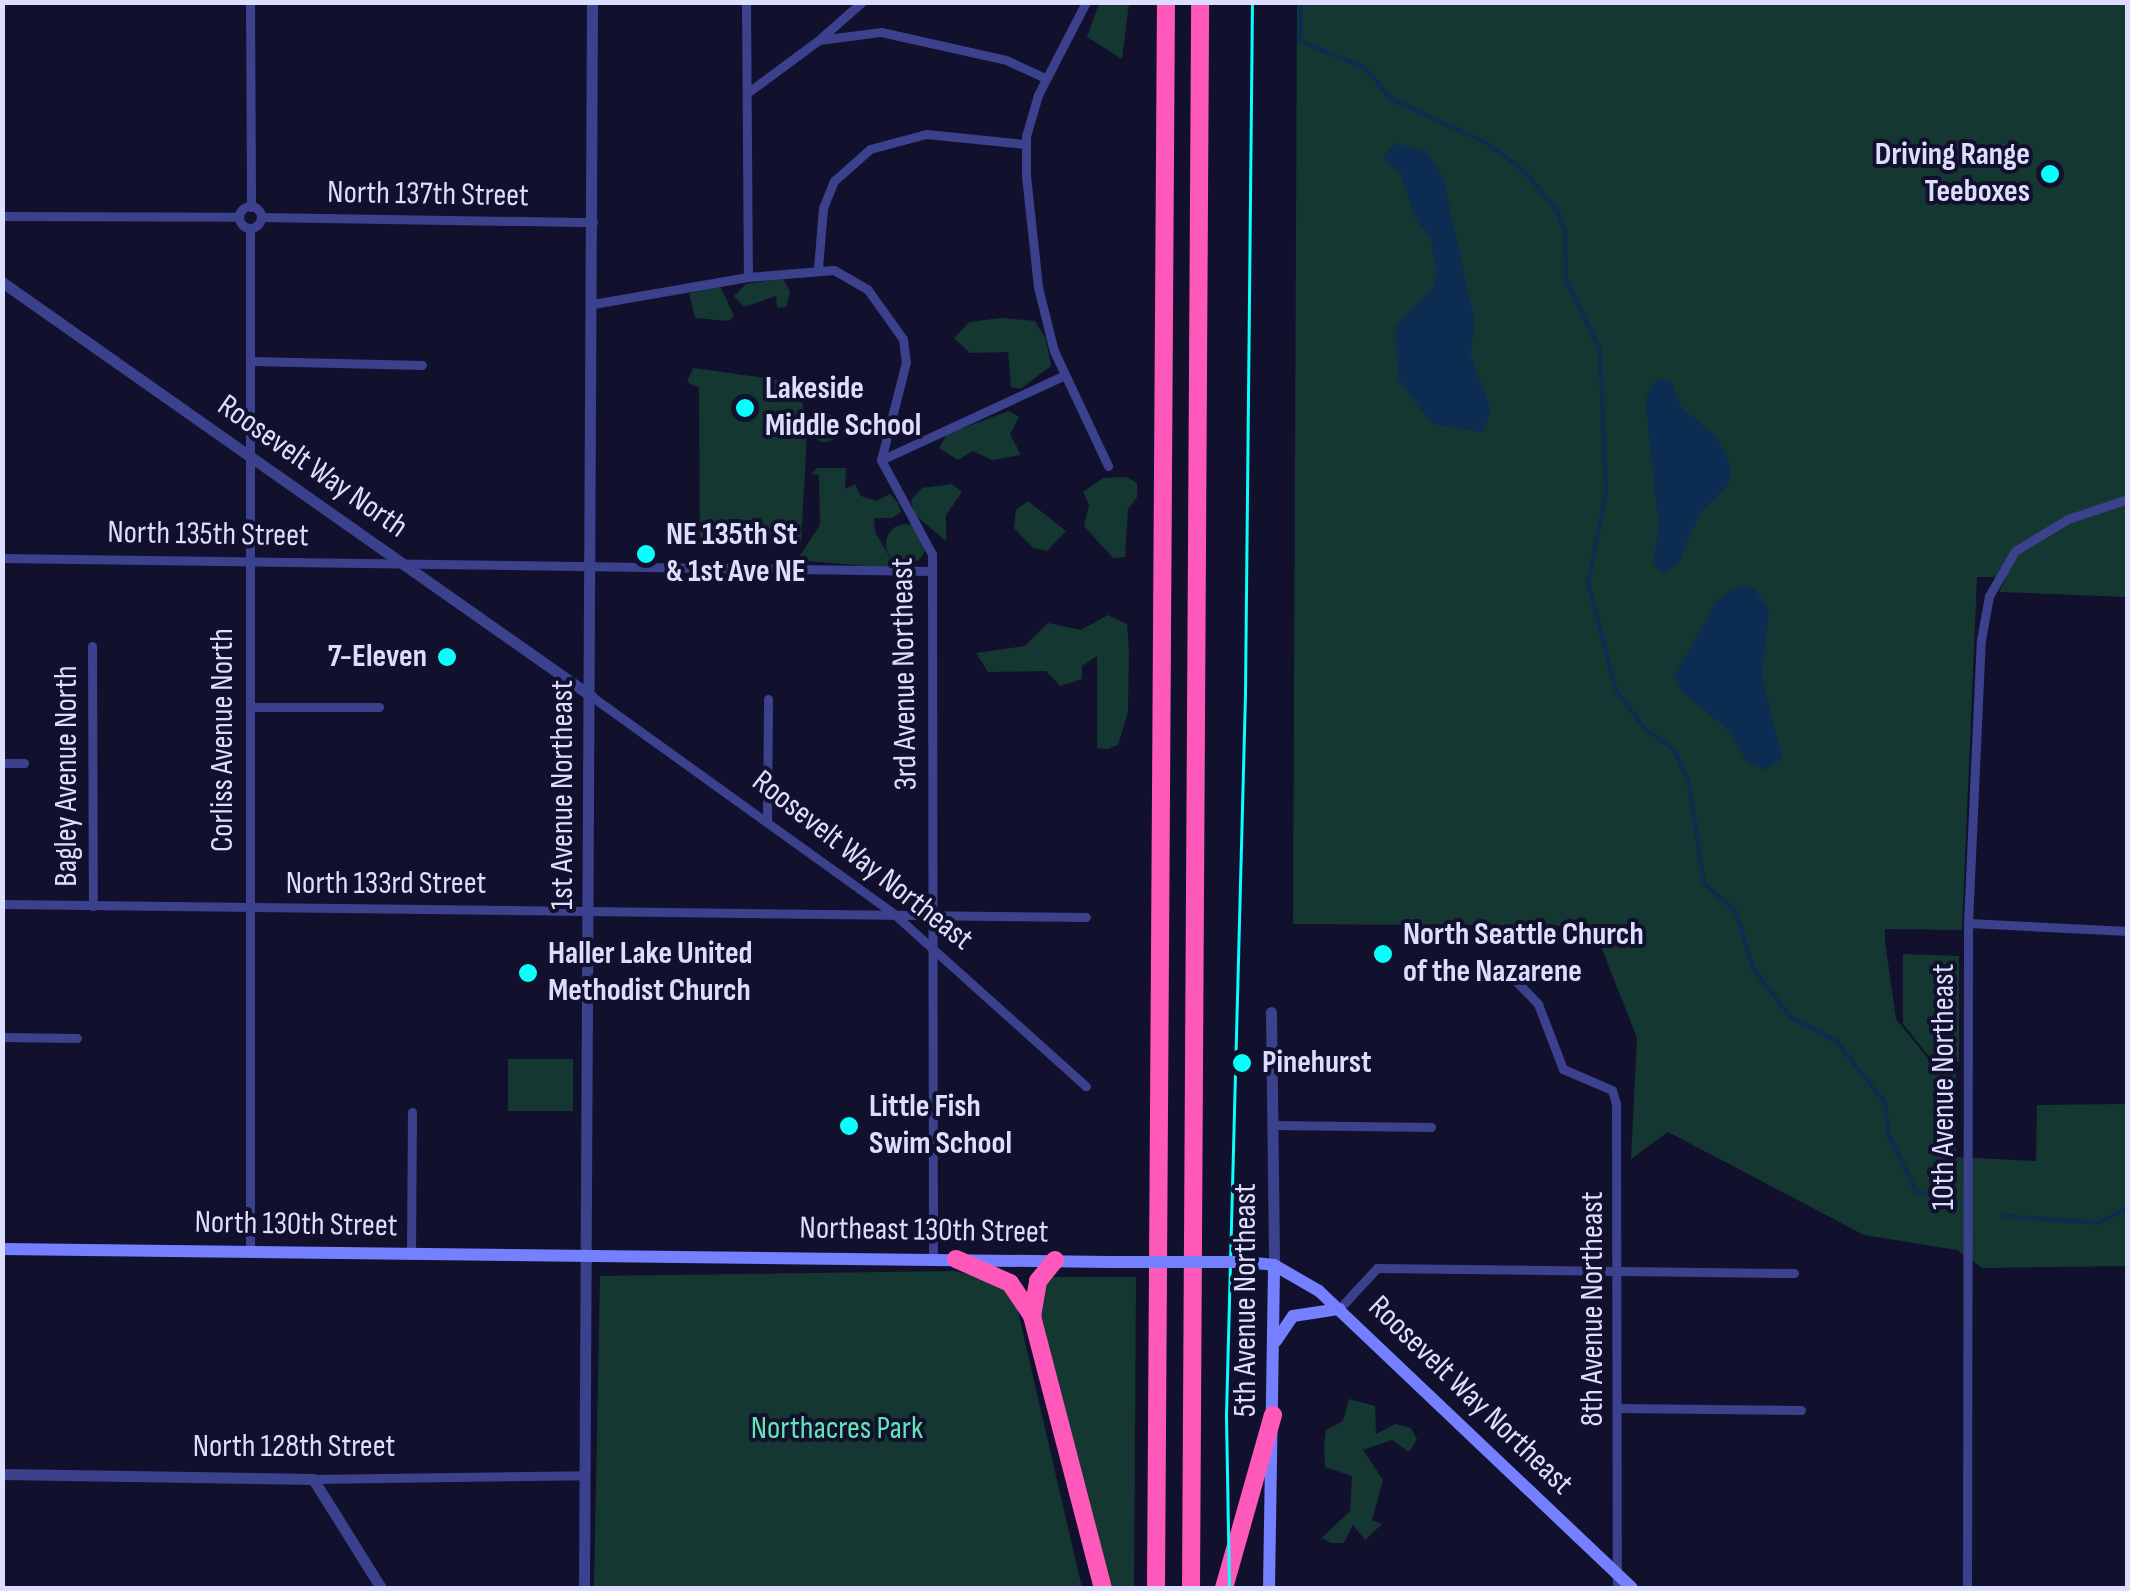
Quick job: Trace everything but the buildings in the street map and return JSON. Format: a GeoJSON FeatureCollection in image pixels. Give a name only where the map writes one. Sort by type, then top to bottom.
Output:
{"type":"FeatureCollection","features":[{"type":"Feature","properties":{"kind":"highway"},"geometry":{"type":"LineString","coordinates":[[1154,2],[1165,137]]}},
{"type":"Feature","properties":{"kind":"highway"},"geometry":{"type":"LineString","coordinates":[[1156,1588],[1166,2]]}},
{"type":"Feature","properties":{"kind":"highway"},"geometry":{"type":"LineString","coordinates":[[1190,1588],[1200,2]]}},
{"type":"Feature","properties":{"kind":"highway"},"geometry":{"type":"LineString","coordinates":[[1201,66],[1214,2]]}},
{"type":"Feature","properties":{"kind":"highway"},"geometry":{"type":"LineString","coordinates":[[956,1260],[1010,1283],[1032,1316],[1103,1588]]}},
{"type":"Feature","properties":{"kind":"highway"},"geometry":{"type":"LineString","coordinates":[[1032,1316],[1038,1281],[1056,1260]]}},
{"type":"Feature","properties":{"kind":"highway"},"geometry":{"type":"LineString","coordinates":[[1224,1588],[1273,1416]]}},
{"type":"Feature","properties":{"kind":"main road","name":"North 130th Street"},"geometry":{"type":"LineString","coordinates":[[2,1249],[588,1255]]}},
{"type":"Feature","properties":{"kind":"main road","name":"Northeast 130th Street"},"geometry":{"type":"LineString","coordinates":[[588,1255],[1260,1263]]}},
{"type":"Feature","properties":{"kind":"main road","name":"Roosevelt Way Northeast"},"geometry":{"type":"LineString","coordinates":[[1260,1263],[1338,1309],[1618,1582],[1632,1588]]}},
{"type":"Feature","properties":{"kind":"main road","name":"5th Avenue Northeast"},"geometry":{"type":"LineString","coordinates":[[1260,1263],[1273,1353],[1268,1588]]}},
{"type":"Feature","properties":{"kind":"main road"},"geometry":{"type":"LineString","coordinates":[[1273,1353],[1293,1316],[1338,1309]]}},
{"type":"Feature","properties":{"kind":"street"},"geometry":{"type":"LineString","coordinates":[[240,217],[250,206],[250,2]]}},
{"type":"Feature","properties":{"kind":"street","name":"1st Avenue Northeast"},"geometry":{"type":"LineString","coordinates":[[584,1588],[593,564],[592,2]]}},
{"type":"Feature","properties":{"kind":"street"},"geometry":{"type":"LineString","coordinates":[[746,2],[748,277]]}},
{"type":"Feature","properties":{"kind":"street"},"geometry":{"type":"LineString","coordinates":[[747,93],[819,40],[862,2]]}},
{"type":"Feature","properties":{"kind":"street"},"geometry":{"type":"LineString","coordinates":[[1086,2],[1045,78],[1026,144],[1038,287],[1062,376],[1108,466]]}},
{"type":"Feature","properties":{"kind":"street"},"geometry":{"type":"LineString","coordinates":[[819,40],[890,32],[1006,60],[1045,78]]}},
{"type":"Feature","properties":{"kind":"street"},"geometry":{"type":"LineString","coordinates":[[818,268],[823,208],[834,182],[870,149],[926,134],[1026,144]]}},
{"type":"Feature","properties":{"kind":"street"},"geometry":{"type":"LineString","coordinates":[[2,216],[240,217],[250,228],[261,217],[250,206]]}},
{"type":"Feature","properties":{"kind":"street","name":"North 137th Street"},"geometry":{"type":"LineString","coordinates":[[261,217],[594,222]]}},
{"type":"Feature","properties":{"kind":"street","name":"Corliss Avenue North"},"geometry":{"type":"LineString","coordinates":[[250,228],[250,1252]]}},
{"type":"Feature","properties":{"kind":"street"},"geometry":{"type":"LineString","coordinates":[[594,304],[818,268],[857,280],[903,339],[906,362],[881,460]]}},
{"type":"Feature","properties":{"kind":"street","name":"Roosevelt Way North"},"geometry":{"type":"LineString","coordinates":[[2,282],[591,696]]}},
{"type":"Feature","properties":{"kind":"street"},"geometry":{"type":"LineString","coordinates":[[250,361],[422,365]]}},
{"type":"Feature","properties":{"kind":"street"},"geometry":{"type":"LineString","coordinates":[[881,460],[1062,376]]}},
{"type":"Feature","properties":{"kind":"street","name":"3rd Avenue Northeast"},"geometry":{"type":"LineString","coordinates":[[881,460],[927,538],[932,571],[933,1259]]}},
{"type":"Feature","properties":{"kind":"street","name":"10th Avenue Northeast"},"geometry":{"type":"LineString","coordinates":[[1968,1588],[1968,924],[1981,640],[1993,586],[2015,551],[2038,534],[2128,499]]}},
{"type":"Feature","properties":{"kind":"street","name":"North 135th Street"},"geometry":{"type":"LineString","coordinates":[[2,558],[932,571]]}},
{"type":"Feature","properties":{"kind":"street","name":"Bagley Avenue North"},"geometry":{"type":"LineString","coordinates":[[92,646],[93,906]]}},
{"type":"Feature","properties":{"kind":"street","name":"Roosevelt Way Northeast"},"geometry":{"type":"LineString","coordinates":[[591,696],[894,914],[1086,1086]]}},
{"type":"Feature","properties":{"kind":"street"},"geometry":{"type":"LineString","coordinates":[[767,820],[768,699]]}},
{"type":"Feature","properties":{"kind":"street"},"geometry":{"type":"LineString","coordinates":[[250,707],[378,707]]}},
{"type":"Feature","properties":{"kind":"street"},"geometry":{"type":"LineString","coordinates":[[2,762],[24,763]]}},
{"type":"Feature","properties":{"kind":"street","name":"North 133rd Street"},"geometry":{"type":"LineString","coordinates":[[2,904],[1086,916]]}},
{"type":"Feature","properties":{"kind":"street"},"geometry":{"type":"LineString","coordinates":[[1968,924],[2128,930]]}},
{"type":"Feature","properties":{"kind":"street","name":"8th Avenue Northeast"},"geometry":{"type":"LineString","coordinates":[[1514,979],[1538,1004],[1566,1074],[1612,1090],[1618,1582]]}},
{"type":"Feature","properties":{"kind":"street","name":"5th Avenue Northeast"},"geometry":{"type":"LineString","coordinates":[[1260,1263],[1274,1126],[1270,1012]]}},
{"type":"Feature","properties":{"kind":"street"},"geometry":{"type":"LineString","coordinates":[[2,1036],[77,1038]]}},
{"type":"Feature","properties":{"kind":"street"},"geometry":{"type":"LineString","coordinates":[[411,1253],[412,1112]]}},
{"type":"Feature","properties":{"kind":"street"},"geometry":{"type":"LineString","coordinates":[[1274,1126],[1431,1126]]}},
{"type":"Feature","properties":{"kind":"street"},"geometry":{"type":"LineString","coordinates":[[1338,1309],[1377,1268],[1794,1273]]}},
{"type":"Feature","properties":{"kind":"street"},"geometry":{"type":"LineString","coordinates":[[1618,1408],[1801,1410]]}},
{"type":"Feature","properties":{"kind":"street","name":"North 128th Street"},"geometry":{"type":"LineString","coordinates":[[2,1474],[314,1478],[585,1475]]}},
{"type":"Feature","properties":{"kind":"street"},"geometry":{"type":"LineString","coordinates":[[314,1478],[381,1588]]}},
{"type":"Feature","properties":{"kind":"green space"},"geometry":{"type":"Polygon","coordinates":[[[1099,3],[1129,3],[1122,59],[1087,37],[1099,3]]]}},
{"type":"Feature","properties":{"kind":"green space"},"geometry":{"type":"Polygon","coordinates":[[[1297,3],[2127,3],[2127,597],[1999,592],[2006,577],[1977,577],[1962,930],[1885,929],[1885,942],[1896,1019],[1931,1062],[1956,1067],[1956,1157],[2036,1161],[2037,1105],[2127,1104],[2127,1266],[1982,1268],[1957,1250],[1864,1235],[1668,1132],[1631,1159],[1637,1038],[1593,926],[1293,924],[1297,3]]]}},
{"type":"Feature","properties":{"kind":"green space"},"geometry":{"type":"Polygon","coordinates":[[[783,279],[790,292],[786,307],[777,308],[776,296],[744,307],[734,296],[746,284],[783,279]]]}},
{"type":"Feature","properties":{"kind":"green space"},"geometry":{"type":"Polygon","coordinates":[[[720,286],[734,316],[728,321],[695,318],[689,293],[720,286]]]}},
{"type":"Feature","properties":{"kind":"green space"},"geometry":{"type":"Polygon","coordinates":[[[1002,318],[1035,321],[1046,339],[1051,366],[1020,389],[1011,387],[1008,352],[970,353],[954,338],[969,322],[1002,318]]]}},
{"type":"Feature","properties":{"kind":"green space"},"geometry":{"type":"Polygon","coordinates":[[[693,368],[787,381],[784,390],[791,390],[791,382],[800,389],[807,432],[801,545],[700,545],[699,388],[687,382],[693,368]]]}},
{"type":"Feature","properties":{"kind":"green space"},"geometry":{"type":"Polygon","coordinates":[[[1009,411],[1019,417],[1010,434],[1021,455],[992,460],[973,451],[958,460],[939,448],[947,434],[1009,411]]]}},
{"type":"Feature","properties":{"kind":"green space"},"geometry":{"type":"Polygon","coordinates":[[[825,414],[835,418],[839,428],[835,438],[825,442],[815,438],[811,428],[815,418],[825,414]]]}},
{"type":"Feature","properties":{"kind":"green space"},"geometry":{"type":"Polygon","coordinates":[[[817,468],[846,468],[845,489],[855,484],[861,496],[876,501],[890,494],[898,503],[901,512],[892,518],[874,518],[875,532],[892,561],[888,568],[797,560],[820,525],[819,475],[811,474],[817,468]]]}},
{"type":"Feature","properties":{"kind":"green space"},"geometry":{"type":"Polygon","coordinates":[[[1127,477],[1137,483],[1137,497],[1128,509],[1125,557],[1113,558],[1084,526],[1089,505],[1083,492],[1103,478],[1127,477]]]}},
{"type":"Feature","properties":{"kind":"green space"},"geometry":{"type":"Polygon","coordinates":[[[952,484],[962,492],[946,515],[946,541],[914,514],[911,500],[922,488],[952,484]]]}},
{"type":"Feature","properties":{"kind":"green space"},"geometry":{"type":"Polygon","coordinates":[[[1028,501],[1066,531],[1047,551],[1033,548],[1014,528],[1016,510],[1028,501]]]}},
{"type":"Feature","properties":{"kind":"green space"},"geometry":{"type":"Polygon","coordinates":[[[906,524],[920,530],[926,544],[920,558],[906,564],[892,558],[886,544],[892,530],[906,524]]]}},
{"type":"Feature","properties":{"kind":"green space"},"geometry":{"type":"Polygon","coordinates":[[[1108,615],[1127,624],[1129,650],[1128,712],[1118,745],[1108,749],[1097,748],[1097,656],[1082,666],[1082,679],[1060,686],[1046,671],[988,672],[976,653],[1025,646],[1048,623],[1081,630],[1108,615]]]}},
{"type":"Feature","properties":{"kind":"green space"},"geometry":{"type":"Polygon","coordinates":[[[1903,954],[1959,956],[1959,1062],[1931,1059],[1903,1024],[1903,954]]]}},
{"type":"Feature","properties":{"kind":"green space"},"geometry":{"type":"Polygon","coordinates":[[[508,1059],[573,1059],[573,1111],[508,1111],[508,1059]]]}},
{"type":"Feature","properties":{"kind":"green space","name":"Northacres Park"},"geometry":{"type":"Polygon","coordinates":[[[955,1271],[997,1282],[1016,1303],[1082,1588],[594,1588],[600,1276],[955,1271]]]}},
{"type":"Feature","properties":{"kind":"green space"},"geometry":{"type":"Polygon","coordinates":[[[1048,1277],[1136,1277],[1134,1588],[1110,1588],[1039,1306],[1048,1277]]]}},
{"type":"Feature","properties":{"kind":"green space"},"geometry":{"type":"Polygon","coordinates":[[[1349,1399],[1375,1406],[1376,1434],[1395,1424],[1411,1428],[1417,1439],[1409,1452],[1392,1440],[1363,1450],[1383,1480],[1372,1520],[1382,1524],[1365,1540],[1353,1525],[1344,1543],[1331,1543],[1322,1538],[1350,1511],[1352,1476],[1325,1467],[1324,1444],[1326,1430],[1343,1421],[1349,1399]]]}},
{"type":"Feature","properties":{"kind":"water"},"geometry":{"type":"Polygon","coordinates":[[[1395,143],[1426,151],[1443,177],[1475,323],[1470,354],[1491,410],[1483,432],[1432,424],[1398,379],[1395,326],[1433,288],[1437,271],[1430,238],[1414,216],[1401,175],[1383,158],[1395,143]]]}},
{"type":"Feature","properties":{"kind":"water"},"geometry":{"type":"Polygon","coordinates":[[[1656,379],[1673,383],[1680,406],[1717,437],[1731,465],[1729,484],[1700,513],[1678,564],[1662,574],[1653,562],[1659,527],[1645,400],[1656,379]]]}},
{"type":"Feature","properties":{"kind":"water"},"geometry":{"type":"Polygon","coordinates":[[[1740,586],[1753,588],[1769,609],[1762,676],[1782,758],[1764,770],[1746,761],[1729,731],[1682,692],[1674,677],[1716,601],[1740,586]]]}},
{"type":"Feature","properties":{"kind":"waterway"},"geometry":{"type":"LineString","coordinates":[[1301,2],[1300,41],[1363,67],[1393,100],[1487,143],[1525,172],[1558,212],[1565,231],[1566,281],[1600,350],[1606,492],[1588,582],[1616,690],[1645,729],[1674,749],[1689,784],[1704,883],[1736,912],[1753,968],[1790,1017],[1837,1042],[1885,1103],[1888,1134],[1916,1191],[1958,1205]]}},
{"type":"Feature","properties":{"kind":"waterway"},"geometry":{"type":"LineString","coordinates":[[2005,1216],[2098,1223],[2128,1208]]}},
{"type":"Feature","properties":{"kind":"tram line"},"geometry":{"type":"LineString","coordinates":[[1229,1588],[1226,1415],[1245,693],[1252,2]]}},
{"type":"Feature","properties":{"kind":"place","name":"Driving Range Teeboxes"},"geometry":{"type":"Point","coordinates":[2050,174]}},
{"type":"Feature","properties":{"kind":"place","name":"Lakeside Middle School"},"geometry":{"type":"Point","coordinates":[745,408]}},
{"type":"Feature","properties":{"kind":"place","name":"NE 135th St & 1st Ave NE"},"geometry":{"type":"Point","coordinates":[646,554]}},
{"type":"Feature","properties":{"kind":"place","name":"7-Eleven"},"geometry":{"type":"Point","coordinates":[447,657]}},
{"type":"Feature","properties":{"kind":"place","name":"North Seattle Church of the Nazarene"},"geometry":{"type":"Point","coordinates":[1383,954]}},
{"type":"Feature","properties":{"kind":"place","name":"Haller Lake United Methodist Church"},"geometry":{"type":"Point","coordinates":[528,973]}},
{"type":"Feature","properties":{"kind":"place","name":"Pinehurst"},"geometry":{"type":"Point","coordinates":[1242,1063]}},
{"type":"Feature","properties":{"kind":"place","name":"Little Fish Swim School"},"geometry":{"type":"Point","coordinates":[849,1126]}}]}
